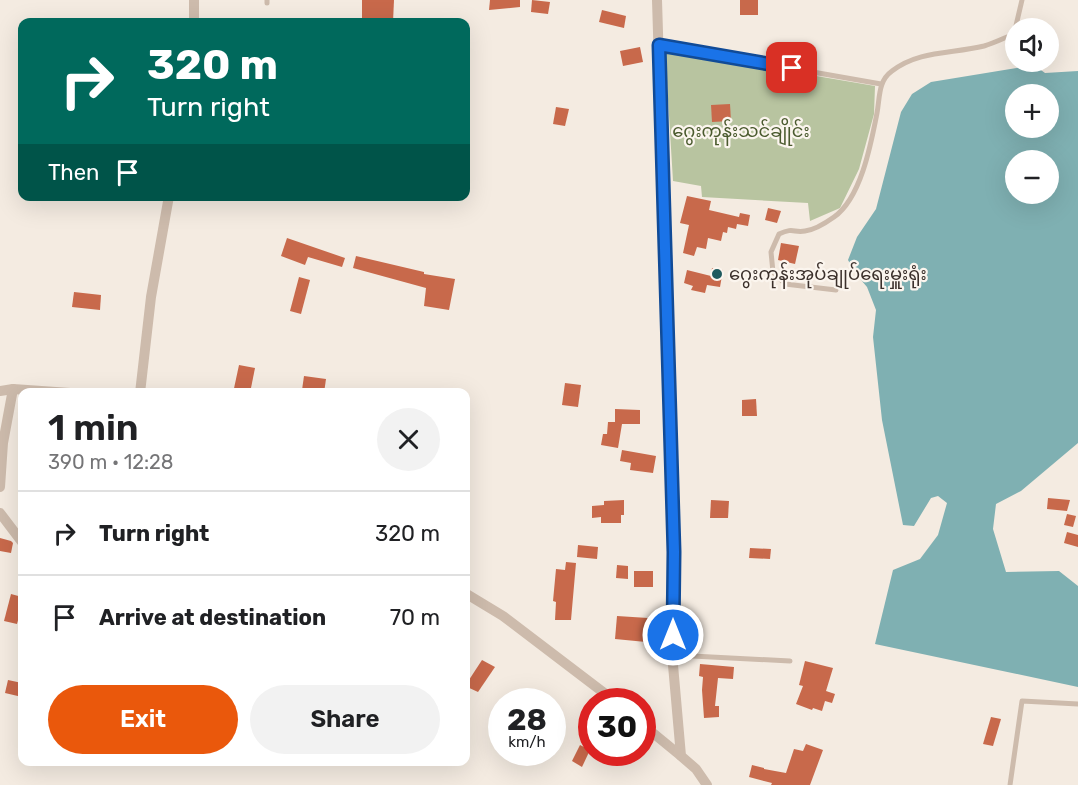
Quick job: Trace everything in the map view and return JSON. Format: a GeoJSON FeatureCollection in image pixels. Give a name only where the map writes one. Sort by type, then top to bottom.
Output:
{"type":"FeatureCollection","features":[{"type":"Feature","properties":{"kind":"street"},"geometry":{"type":"LineString","coordinates":[[194,0],[194,18]]}},
{"type":"Feature","properties":{"kind":"street"},"geometry":{"type":"LineString","coordinates":[[657,0],[674,552],[673,655],[681,756]]}},
{"type":"Feature","properties":{"kind":"street"},"geometry":{"type":"LineString","coordinates":[[141,388],[151,297],[168,201]]}},
{"type":"Feature","properties":{"kind":"street"},"geometry":{"type":"LineString","coordinates":[[0,487],[3,443],[14,389]]}},
{"type":"Feature","properties":{"kind":"street"},"geometry":{"type":"LineString","coordinates":[[0,391],[18,389]]}},
{"type":"Feature","properties":{"kind":"street"},"geometry":{"type":"LineString","coordinates":[[0,513],[18,537]]}},
{"type":"Feature","properties":{"kind":"street"},"geometry":{"type":"LineString","coordinates":[[470,596],[503,616],[598,688]]}},
{"type":"Feature","properties":{"kind":"street"},"geometry":{"type":"LineString","coordinates":[[656,735],[696,769],[707,785]]}},
{"type":"Feature","properties":{"kind":"lane"},"geometry":{"type":"LineString","coordinates":[[836,290],[784,284],[773,272],[771,252],[779,234],[790,229],[805,231],[820,225],[836,216],[850,201],[868,154],[880,84],[890,71],[918,56],[985,46],[1014,34],[1022,0]]}},
{"type":"Feature","properties":{"kind":"lane"},"geometry":{"type":"LineString","coordinates":[[659,45],[880,84]]}},
{"type":"Feature","properties":{"kind":"lane"},"geometry":{"type":"LineString","coordinates":[[673,655],[790,661]]}},
{"type":"Feature","properties":{"kind":"lane"},"geometry":{"type":"LineString","coordinates":[[1010,785],[1022,702],[1078,704]]}},
{"type":"Feature","properties":{"kind":"green space","name":"ဂွေးကုန်းသင်ချိုင်း"},"geometry":{"type":"Polygon","coordinates":[[[665,50],[875,86],[874,114],[859,169],[840,208],[810,221],[808,203],[702,197],[701,186],[673,181],[665,50]]]}},
{"type":"Feature","properties":{"kind":"water"},"geometry":{"type":"Polygon","coordinates":[[[1005,70],[1005,72],[1045,73],[1078,71],[1078,443],[1021,491],[996,504],[993,529],[1006,572],[1059,571],[1078,586],[1078,687],[875,644],[893,570],[920,559],[938,535],[947,503],[938,496],[931,498],[914,526],[903,525],[882,420],[873,337],[876,310],[867,287],[848,260],[857,237],[876,209],[901,112],[912,94],[931,82],[1005,70]]]}},
{"type":"Feature","properties":{"kind":"building"},"geometry":{"type":"Polygon","coordinates":[[[362,0],[394,0],[393,18],[362,18],[362,0]]]}},
{"type":"Feature","properties":{"kind":"building"},"geometry":{"type":"Polygon","coordinates":[[[490,0],[520,0],[520,7],[489,10],[490,0]]]}},
{"type":"Feature","properties":{"kind":"building"},"geometry":{"type":"Polygon","coordinates":[[[532,0],[550,2],[548,14],[531,12],[532,0]]]}},
{"type":"Feature","properties":{"kind":"building"},"geometry":{"type":"Polygon","coordinates":[[[740,0],[758,0],[758,15],[740,15],[740,0]]]}},
{"type":"Feature","properties":{"kind":"building"},"geometry":{"type":"Polygon","coordinates":[[[602,10],[626,16],[624,28],[599,22],[602,10]]]}},
{"type":"Feature","properties":{"kind":"building"},"geometry":{"type":"Polygon","coordinates":[[[640,47],[643,62],[623,66],[620,51],[640,47]]]}},
{"type":"Feature","properties":{"kind":"building"},"geometry":{"type":"Polygon","coordinates":[[[730,104],[731,121],[712,122],[711,105],[730,104]]]}},
{"type":"Feature","properties":{"kind":"building"},"geometry":{"type":"Polygon","coordinates":[[[556,107],[569,109],[565,126],[553,124],[556,107]]]}},
{"type":"Feature","properties":{"kind":"building"},"geometry":{"type":"Polygon","coordinates":[[[687,196],[711,201],[709,210],[739,217],[740,213],[750,215],[748,226],[737,224],[736,229],[728,227],[727,233],[723,232],[721,241],[708,238],[706,249],[697,247],[694,256],[683,253],[689,225],[680,223],[687,196]]]}},
{"type":"Feature","properties":{"kind":"building"},"geometry":{"type":"Polygon","coordinates":[[[768,208],[781,211],[777,223],[765,220],[768,208]]]}},
{"type":"Feature","properties":{"kind":"building"},"geometry":{"type":"Polygon","coordinates":[[[287,238],[345,258],[342,267],[308,257],[305,265],[281,256],[287,238]]]}},
{"type":"Feature","properties":{"kind":"building"},"geometry":{"type":"Polygon","coordinates":[[[781,243],[799,246],[795,264],[778,260],[781,243]]]}},
{"type":"Feature","properties":{"kind":"building"},"geometry":{"type":"Polygon","coordinates":[[[356,256],[424,272],[424,274],[455,279],[449,310],[424,306],[426,288],[353,268],[356,256]]]}},
{"type":"Feature","properties":{"kind":"building"},"geometry":{"type":"Polygon","coordinates":[[[712,268],[723,270],[720,287],[707,285],[705,293],[691,290],[693,286],[684,283],[687,270],[711,276],[712,268]]]}},
{"type":"Feature","properties":{"kind":"building"},"geometry":{"type":"Polygon","coordinates":[[[299,277],[310,280],[301,314],[290,311],[299,277]]]}},
{"type":"Feature","properties":{"kind":"building"},"geometry":{"type":"Polygon","coordinates":[[[74,292],[101,295],[100,310],[72,307],[74,292]]]}},
{"type":"Feature","properties":{"kind":"building"},"geometry":{"type":"Polygon","coordinates":[[[239,365],[255,368],[251,388],[234,388],[239,365]]]}},
{"type":"Feature","properties":{"kind":"building"},"geometry":{"type":"Polygon","coordinates":[[[304,376],[326,379],[325,388],[302,388],[304,376]]]}},
{"type":"Feature","properties":{"kind":"building"},"geometry":{"type":"Polygon","coordinates":[[[565,383],[581,385],[578,407],[562,405],[565,383]]]}},
{"type":"Feature","properties":{"kind":"building"},"geometry":{"type":"Polygon","coordinates":[[[756,399],[757,416],[742,416],[742,400],[756,399]]]}},
{"type":"Feature","properties":{"kind":"building"},"geometry":{"type":"Polygon","coordinates":[[[615,409],[640,410],[640,424],[622,424],[618,448],[601,445],[603,434],[607,434],[608,422],[615,422],[615,409]]]}},
{"type":"Feature","properties":{"kind":"building"},"geometry":{"type":"Polygon","coordinates":[[[622,450],[656,456],[653,473],[630,470],[631,463],[620,461],[622,450]]]}},
{"type":"Feature","properties":{"kind":"building"},"geometry":{"type":"Polygon","coordinates":[[[1048,498],[1070,500],[1067,511],[1047,509],[1048,498]]]}},
{"type":"Feature","properties":{"kind":"building"},"geometry":{"type":"Polygon","coordinates":[[[624,500],[624,515],[621,515],[621,523],[601,523],[601,517],[592,518],[592,506],[604,505],[604,501],[624,500]]]}},
{"type":"Feature","properties":{"kind":"building"},"geometry":{"type":"Polygon","coordinates":[[[711,500],[729,501],[728,518],[710,518],[711,500]]]}},
{"type":"Feature","properties":{"kind":"building"},"geometry":{"type":"Polygon","coordinates":[[[1067,514],[1076,516],[1073,527],[1064,525],[1067,514]]]}},
{"type":"Feature","properties":{"kind":"building"},"geometry":{"type":"Polygon","coordinates":[[[1067,532],[1078,535],[1078,547],[1064,543],[1067,532]]]}},
{"type":"Feature","properties":{"kind":"building"},"geometry":{"type":"Polygon","coordinates":[[[0,538],[13,543],[11,553],[0,551],[0,538]]]}},
{"type":"Feature","properties":{"kind":"building"},"geometry":{"type":"Polygon","coordinates":[[[578,545],[598,547],[597,559],[577,557],[578,545]]]}},
{"type":"Feature","properties":{"kind":"building"},"geometry":{"type":"Polygon","coordinates":[[[750,548],[771,549],[770,559],[749,558],[750,548]]]}},
{"type":"Feature","properties":{"kind":"building"},"geometry":{"type":"Polygon","coordinates":[[[566,562],[576,563],[571,620],[555,620],[556,602],[553,601],[556,569],[565,570],[566,562]]]}},
{"type":"Feature","properties":{"kind":"building"},"geometry":{"type":"Polygon","coordinates":[[[617,565],[628,566],[628,579],[616,578],[617,565]]]}},
{"type":"Feature","properties":{"kind":"building"},"geometry":{"type":"Polygon","coordinates":[[[634,571],[653,571],[653,587],[634,587],[634,571]]]}},
{"type":"Feature","properties":{"kind":"building"},"geometry":{"type":"Polygon","coordinates":[[[11,594],[18,596],[17,624],[4,621],[11,594]]]}},
{"type":"Feature","properties":{"kind":"building"},"geometry":{"type":"Polygon","coordinates":[[[617,616],[648,618],[646,642],[615,639],[617,616]]]}},
{"type":"Feature","properties":{"kind":"building"},"geometry":{"type":"Polygon","coordinates":[[[482,660],[495,667],[478,692],[470,688],[470,678],[482,660]]]}},
{"type":"Feature","properties":{"kind":"building"},"geometry":{"type":"Polygon","coordinates":[[[805,661],[833,668],[826,691],[835,694],[832,703],[825,701],[822,711],[796,704],[803,686],[799,685],[805,661]]]}},
{"type":"Feature","properties":{"kind":"building"},"geometry":{"type":"Polygon","coordinates":[[[700,664],[734,667],[733,679],[718,678],[715,706],[719,706],[719,717],[704,718],[703,677],[699,676],[700,664]]]}},
{"type":"Feature","properties":{"kind":"building"},"geometry":{"type":"Polygon","coordinates":[[[8,680],[18,682],[18,696],[5,693],[8,680]]]}},
{"type":"Feature","properties":{"kind":"building"},"geometry":{"type":"Polygon","coordinates":[[[991,717],[1001,719],[993,746],[983,744],[991,717]]]}},
{"type":"Feature","properties":{"kind":"building"},"geometry":{"type":"Polygon","coordinates":[[[806,744],[823,750],[810,785],[771,785],[772,783],[749,777],[752,765],[786,773],[794,749],[803,751],[806,744]]]}},
{"type":"Feature","properties":{"kind":"building"},"geometry":{"type":"Polygon","coordinates":[[[578,749],[578,765],[572,761],[578,749]]]}},
{"type":"Feature","properties":{"kind":"place","name":"ဂွေးကုန်းအုပ်ချုပ်ရေးမှူးရုံး"},"geometry":{"type":"Point","coordinates":[717,274]}},
{"type":"Feature","properties":{"kind":"route"},"geometry":{"type":"LineString","coordinates":[[673,635],[674,552],[659,45],[792,68]]}}]}
